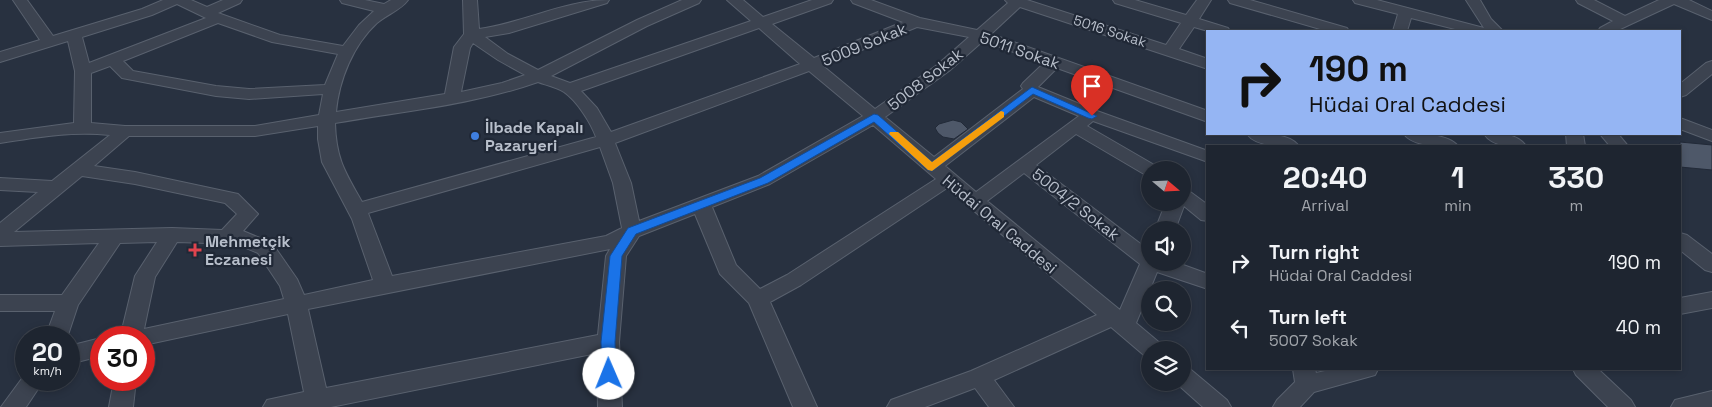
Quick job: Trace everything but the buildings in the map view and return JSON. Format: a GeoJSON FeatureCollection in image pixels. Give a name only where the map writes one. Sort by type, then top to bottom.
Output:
{"type":"FeatureCollection","features":[{"type":"Feature","properties":{"kind":"street"},"geometry":{"type":"LineString","coordinates":[[20,0],[50,43]]}},
{"type":"Feature","properties":{"kind":"street"},"geometry":{"type":"LineString","coordinates":[[0,57],[74,36],[147,12],[175,0]]}},
{"type":"Feature","properties":{"kind":"street"},"geometry":{"type":"LineString","coordinates":[[179,0],[212,15],[277,39],[347,51]]}},
{"type":"Feature","properties":{"kind":"street"},"geometry":{"type":"LineString","coordinates":[[83,71],[114,60],[212,15],[235,0]]}},
{"type":"Feature","properties":{"kind":"street"},"geometry":{"type":"LineString","coordinates":[[347,0],[385,9]]}},
{"type":"Feature","properties":{"kind":"street"},"geometry":{"type":"LineString","coordinates":[[386,285],[369,236],[330,157],[326,119],[332,89],[347,51],[365,27],[385,9],[400,0]]}},
{"type":"Feature","properties":{"kind":"street"},"geometry":{"type":"LineString","coordinates":[[470,0],[472,35]]}},
{"type":"Feature","properties":{"kind":"street"},"geometry":{"type":"LineString","coordinates":[[452,98],[462,47],[472,35],[504,30],[602,0]]}},
{"type":"Feature","properties":{"kind":"street"},"geometry":{"type":"LineString","coordinates":[[0,138],[40,131],[82,127],[125,131],[255,130],[507,88],[538,76],[642,23],[694,0]]}},
{"type":"Feature","properties":{"kind":"street","name":"Hüdai Oral Caddesi"},"geometry":{"type":"LineString","coordinates":[[734,0],[947,180],[1142,341]]}},
{"type":"Feature","properties":{"kind":"street"},"geometry":{"type":"LineString","coordinates":[[570,89],[826,0]]}},
{"type":"Feature","properties":{"kind":"street","name":"5011 Sokak"},"geometry":{"type":"LineString","coordinates":[[858,0],[916,22],[980,35],[1206,115]]}},
{"type":"Feature","properties":{"kind":"street"},"geometry":{"type":"LineString","coordinates":[[1120,0],[1220,30]]}},
{"type":"Feature","properties":{"kind":"street"},"geometry":{"type":"LineString","coordinates":[[1170,51],[1204,0]]}},
{"type":"Feature","properties":{"kind":"street"},"geometry":{"type":"LineString","coordinates":[[1235,0],[1339,30]]}},
{"type":"Feature","properties":{"kind":"street"},"geometry":{"type":"LineString","coordinates":[[1360,0],[1475,30]]}},
{"type":"Feature","properties":{"kind":"street"},"geometry":{"type":"LineString","coordinates":[[1473,0],[1484,21],[1495,30]]}},
{"type":"Feature","properties":{"kind":"street"},"geometry":{"type":"LineString","coordinates":[[1583,0],[1624,21]]}},
{"type":"Feature","properties":{"kind":"street"},"geometry":{"type":"LineString","coordinates":[[1607,30],[1670,0]]}},
{"type":"Feature","properties":{"kind":"street"},"geometry":{"type":"LineString","coordinates":[[1677,0],[1712,16]]}},
{"type":"Feature","properties":{"kind":"street","name":"5008 Sokak"},"geometry":{"type":"LineString","coordinates":[[155,334],[296,303],[611,242],[632,231],[764,180],[874,118],[943,68],[1016,1]]}},
{"type":"Feature","properties":{"kind":"street","name":"5016 Sokak"},"geometry":{"type":"LineString","coordinates":[[1016,1],[1206,63]]}},
{"type":"Feature","properties":{"kind":"street"},"geometry":{"type":"LineString","coordinates":[[1400,30],[1406,12]]}},
{"type":"Feature","properties":{"kind":"street","name":"5009 Sokak"},"geometry":{"type":"LineString","coordinates":[[811,65],[916,22]]}},
{"type":"Feature","properties":{"kind":"street"},"geometry":{"type":"LineString","coordinates":[[472,35],[503,57],[538,76],[570,89],[600,125],[622,183],[632,231],[616,256],[608,342],[610,407]]}},
{"type":"Feature","properties":{"kind":"street"},"geometry":{"type":"LineString","coordinates":[[74,36],[83,71],[82,127]]}},
{"type":"Feature","properties":{"kind":"street"},"geometry":{"type":"LineString","coordinates":[[114,60],[128,75],[216,91],[249,94],[332,89]]}},
{"type":"Feature","properties":{"kind":"street"},"geometry":{"type":"LineString","coordinates":[[1054,62],[1029,86],[1032,90],[1092,116],[1206,156]]}},
{"type":"Feature","properties":{"kind":"street"},"geometry":{"type":"LineString","coordinates":[[357,210],[606,140],[811,65]]}},
{"type":"Feature","properties":{"kind":"street"},"geometry":{"type":"LineString","coordinates":[[1681,91],[1712,66]]}},
{"type":"Feature","properties":{"kind":"street"},"geometry":{"type":"LineString","coordinates":[[932,167],[1032,90]]}},
{"type":"Feature","properties":{"kind":"street"},"geometry":{"type":"LineString","coordinates":[[974,202],[1092,116]]}},
{"type":"Feature","properties":{"kind":"street"},"geometry":{"type":"LineString","coordinates":[[1681,123],[1712,136]]}},
{"type":"Feature","properties":{"kind":"street"},"geometry":{"type":"LineString","coordinates":[[1076,127],[1141,165]]}},
{"type":"Feature","properties":{"kind":"street"},"geometry":{"type":"LineString","coordinates":[[0,233],[125,131]]}},
{"type":"Feature","properties":{"kind":"street"},"geometry":{"type":"LineString","coordinates":[[1259,135],[1287,145]]}},
{"type":"Feature","properties":{"kind":"street"},"geometry":{"type":"LineString","coordinates":[[1415,135],[1446,145]]}},
{"type":"Feature","properties":{"kind":"street"},"geometry":{"type":"LineString","coordinates":[[1495,135],[1515,145]]}},
{"type":"Feature","properties":{"kind":"street"},"geometry":{"type":"LineString","coordinates":[[1610,135],[1618,145]]}},
{"type":"Feature","properties":{"kind":"street","name":"5004/2 Sokak"},"geometry":{"type":"LineString","coordinates":[[1025,165],[1141,254]]}},
{"type":"Feature","properties":{"kind":"street"},"geometry":{"type":"LineString","coordinates":[[77,169],[135,178],[230,198],[249,214],[228,236]]}},
{"type":"Feature","properties":{"kind":"street"},"geometry":{"type":"LineString","coordinates":[[758,298],[794,280],[947,180]]}},
{"type":"Feature","properties":{"kind":"street"},"geometry":{"type":"LineString","coordinates":[[0,184],[55,187]]}},
{"type":"Feature","properties":{"kind":"street"},"geometry":{"type":"LineString","coordinates":[[1191,201],[1206,213]]}},
{"type":"Feature","properties":{"kind":"street"},"geometry":{"type":"LineString","coordinates":[[701,204],[727,269],[758,298],[805,407]]}},
{"type":"Feature","properties":{"kind":"street"},"geometry":{"type":"LineString","coordinates":[[134,326],[145,276],[172,235]]}},
{"type":"Feature","properties":{"kind":"street"},"geometry":{"type":"LineString","coordinates":[[0,239],[172,235],[228,236],[240,237],[265,248],[290,284],[318,403]]}},
{"type":"Feature","properties":{"kind":"street"},"geometry":{"type":"LineString","coordinates":[[60,326],[68,302],[115,236]]}},
{"type":"Feature","properties":{"kind":"street"},"geometry":{"type":"LineString","coordinates":[[1681,241],[1712,265]]}},
{"type":"Feature","properties":{"kind":"street"},"geometry":{"type":"LineString","coordinates":[[899,407],[980,377],[1119,321],[1146,271]]}},
{"type":"Feature","properties":{"kind":"street","name":"5004/2 Sokak"},"geometry":{"type":"LineString","coordinates":[[1177,271],[1206,281]]}},
{"type":"Feature","properties":{"kind":"street"},"geometry":{"type":"LineString","coordinates":[[1681,306],[1712,300]]}},
{"type":"Feature","properties":{"kind":"street"},"geometry":{"type":"LineString","coordinates":[[0,303],[68,302]]}},
{"type":"Feature","properties":{"kind":"street"},"geometry":{"type":"LineString","coordinates":[[275,407],[318,403],[608,342]]}},
{"type":"Feature","properties":{"kind":"street"},"geometry":{"type":"LineString","coordinates":[[1284,407],[1306,377],[1360,370]]}},
{"type":"Feature","properties":{"kind":"street"},"geometry":{"type":"LineString","coordinates":[[1585,370],[1623,407]]}},
{"type":"Feature","properties":{"kind":"street"},"geometry":{"type":"LineString","coordinates":[[980,377],[1002,407]]}},
{"type":"Feature","properties":{"kind":"street"},"geometry":{"type":"LineString","coordinates":[[1191,383],[1220,407]]}},
{"type":"Feature","properties":{"kind":"street"},"geometry":{"type":"LineString","coordinates":[[13,407],[25,391]]}},
{"type":"Feature","properties":{"kind":"street"},"geometry":{"type":"LineString","coordinates":[[121,407],[123,391]]}},
{"type":"Feature","properties":{"kind":"street"},"geometry":{"type":"LineString","coordinates":[[1683,407],[1712,400]]}},
{"type":"Feature","properties":{"kind":"slow traffic"},"geometry":{"type":"LineString","coordinates":[[894,134],[932,167],[1001,114]]}},
{"type":"Feature","properties":{"kind":"place","name":"İlbade Kapalı Pazaryeri"},"geometry":{"type":"Point","coordinates":[475,136]}},
{"type":"Feature","properties":{"kind":"place","name":"Mehmetçik Eczanesi"},"geometry":{"type":"Point","coordinates":[195,250]}},
{"type":"Feature","properties":{"kind":"route"},"geometry":{"type":"LineString","coordinates":[[609,374],[608,342],[616,256],[632,231],[764,180],[874,118],[932,167],[1032,90],[1092,116]]}}]}
